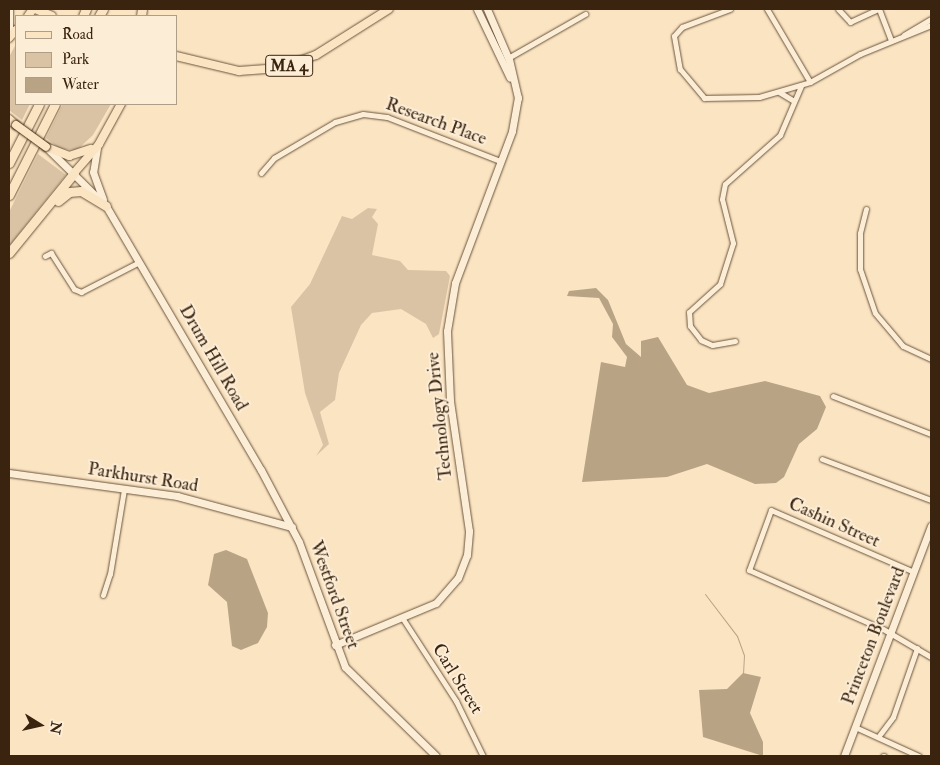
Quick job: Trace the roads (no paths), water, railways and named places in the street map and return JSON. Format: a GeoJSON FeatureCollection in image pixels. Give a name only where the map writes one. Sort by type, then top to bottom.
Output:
{"type":"FeatureCollection","features":[{"type":"Feature","properties":{"kind":"highway"},"geometry":{"type":"LineString","coordinates":[[9,162],[38,105]]}},
{"type":"Feature","properties":{"kind":"highway"},"geometry":{"type":"LineString","coordinates":[[9,195],[54,105]]}},
{"type":"Feature","properties":{"kind":"highway"},"geometry":{"type":"LineString","coordinates":[[9,254],[74,173]]}},
{"type":"Feature","properties":{"kind":"highway"},"geometry":{"type":"LineString","coordinates":[[43,214],[73,191],[90,193],[106,206]]}},
{"type":"Feature","properties":{"kind":"main road"},"geometry":{"type":"LineString","coordinates":[[34,9],[49,15]]}},
{"type":"Feature","properties":{"kind":"main road","name":"MA 4"},"geometry":{"type":"LineString","coordinates":[[178,56],[238,71],[280,68],[316,55],[389,9]]}},
{"type":"Feature","properties":{"kind":"main road"},"geometry":{"type":"LineString","coordinates":[[74,173],[99,144],[121,105]]}},
{"type":"Feature","properties":{"kind":"main road"},"geometry":{"type":"LineString","coordinates":[[10,121],[46,147],[73,156],[99,144]]}},
{"type":"Feature","properties":{"kind":"street"},"geometry":{"type":"LineString","coordinates":[[9,9],[9,29]]}},
{"type":"Feature","properties":{"kind":"street","name":"Technology Drive"},"geometry":{"type":"LineString","coordinates":[[477,9],[515,87]]}},
{"type":"Feature","properties":{"kind":"street","name":"Technology Drive"},"geometry":{"type":"LineString","coordinates":[[335,645],[403,619],[445,595],[467,555],[469,531],[450,391],[447,331],[455,283],[516,116],[515,87],[508,58],[487,9]]}},
{"type":"Feature","properties":{"kind":"street"},"geometry":{"type":"LineString","coordinates":[[730,9],[678,31],[674,52],[680,68],[704,98],[779,92],[802,86],[891,41],[931,25]]}},
{"type":"Feature","properties":{"kind":"street"},"geometry":{"type":"LineString","coordinates":[[767,9],[810,82]]}},
{"type":"Feature","properties":{"kind":"street"},"geometry":{"type":"LineString","coordinates":[[838,9],[850,22],[878,9],[891,41]]}},
{"type":"Feature","properties":{"kind":"street"},"geometry":{"type":"LineString","coordinates":[[508,58],[585,14]]}},
{"type":"Feature","properties":{"kind":"street"},"geometry":{"type":"LineString","coordinates":[[900,37],[931,19]]}},
{"type":"Feature","properties":{"kind":"street"},"geometry":{"type":"LineString","coordinates":[[735,341],[712,345],[701,340],[690,326],[689,312],[720,284],[732,243],[722,199],[725,184],[780,134],[802,86]]}},
{"type":"Feature","properties":{"kind":"street"},"geometry":{"type":"LineString","coordinates":[[779,92],[794,101]]}},
{"type":"Feature","properties":{"kind":"street","name":"Research Place"},"geometry":{"type":"LineString","coordinates":[[261,173],[274,158],[335,122],[363,114],[386,117],[500,161]]}},
{"type":"Feature","properties":{"kind":"street","name":"Drum Hill Road"},"geometry":{"type":"LineString","coordinates":[[99,144],[93,172],[106,206],[285,511],[292,527]]}},
{"type":"Feature","properties":{"kind":"street","name":"Drum Hill Road"},"geometry":{"type":"LineString","coordinates":[[46,147],[106,206]]}},
{"type":"Feature","properties":{"kind":"street"},"geometry":{"type":"LineString","coordinates":[[866,209],[860,233],[860,269],[874,312],[903,346],[931,359]]}},
{"type":"Feature","properties":{"kind":"street"},"geometry":{"type":"LineString","coordinates":[[45,256],[51,253],[74,289],[89,290],[139,262]]}},
{"type":"Feature","properties":{"kind":"street"},"geometry":{"type":"LineString","coordinates":[[833,396],[931,434]]}},
{"type":"Feature","properties":{"kind":"street"},"geometry":{"type":"LineString","coordinates":[[822,459],[931,500]]}},
{"type":"Feature","properties":{"kind":"street","name":"Parkhurst Road"},"geometry":{"type":"LineString","coordinates":[[9,474],[189,499],[292,527]]}},
{"type":"Feature","properties":{"kind":"street"},"geometry":{"type":"LineString","coordinates":[[102,595],[110,574],[124,489]]}},
{"type":"Feature","properties":{"kind":"street","name":"Cashin Street"},"geometry":{"type":"LineString","coordinates":[[890,633],[748,570],[771,510],[914,572]]}},
{"type":"Feature","properties":{"kind":"street"},"geometry":{"type":"LineString","coordinates":[[269,522],[281,522],[285,511]]}},
{"type":"Feature","properties":{"kind":"street","name":"Princeton Boulevard"},"geometry":{"type":"LineString","coordinates":[[844,756],[931,526]]}},
{"type":"Feature","properties":{"kind":"street","name":"Westford Street"},"geometry":{"type":"LineString","coordinates":[[292,527],[335,645],[359,684],[436,756]]}},
{"type":"Feature","properties":{"kind":"street","name":"Carl Street"},"geometry":{"type":"LineString","coordinates":[[403,619],[456,701],[483,756]]}},
{"type":"Feature","properties":{"kind":"street"},"geometry":{"type":"LineString","coordinates":[[890,633],[931,657]]}},
{"type":"Feature","properties":{"kind":"street"},"geometry":{"type":"LineString","coordinates":[[878,737],[891,721],[917,648]]}},
{"type":"Feature","properties":{"kind":"street"},"geometry":{"type":"LineString","coordinates":[[855,727],[916,756]]}},
{"type":"Feature","properties":{"kind":"water"},"geometry":{"type":"Polygon","coordinates":[[[596,288],[608,300],[626,344],[641,357],[641,341],[658,337],[687,385],[709,393],[765,381],[820,396],[826,407],[817,429],[799,444],[784,477],[776,483],[755,484],[707,464],[667,477],[582,482],[601,362],[625,367],[627,357],[612,337],[613,324],[599,298],[567,296],[569,291],[596,288]]]}},
{"type":"Feature","properties":{"kind":"water"},"geometry":{"type":"Polygon","coordinates":[[[226,550],[247,559],[268,613],[267,627],[258,643],[241,650],[232,646],[227,602],[208,585],[214,554],[226,550]]]}},
{"type":"Feature","properties":{"kind":"water"},"geometry":{"type":"Polygon","coordinates":[[[743,673],[761,677],[750,713],[763,742],[763,756],[703,737],[699,690],[727,689],[743,673]]]}},
{"type":"Feature","properties":{"kind":"waterway"},"geometry":{"type":"LineString","coordinates":[[705,594],[737,636],[744,655],[743,674]]}}]}
